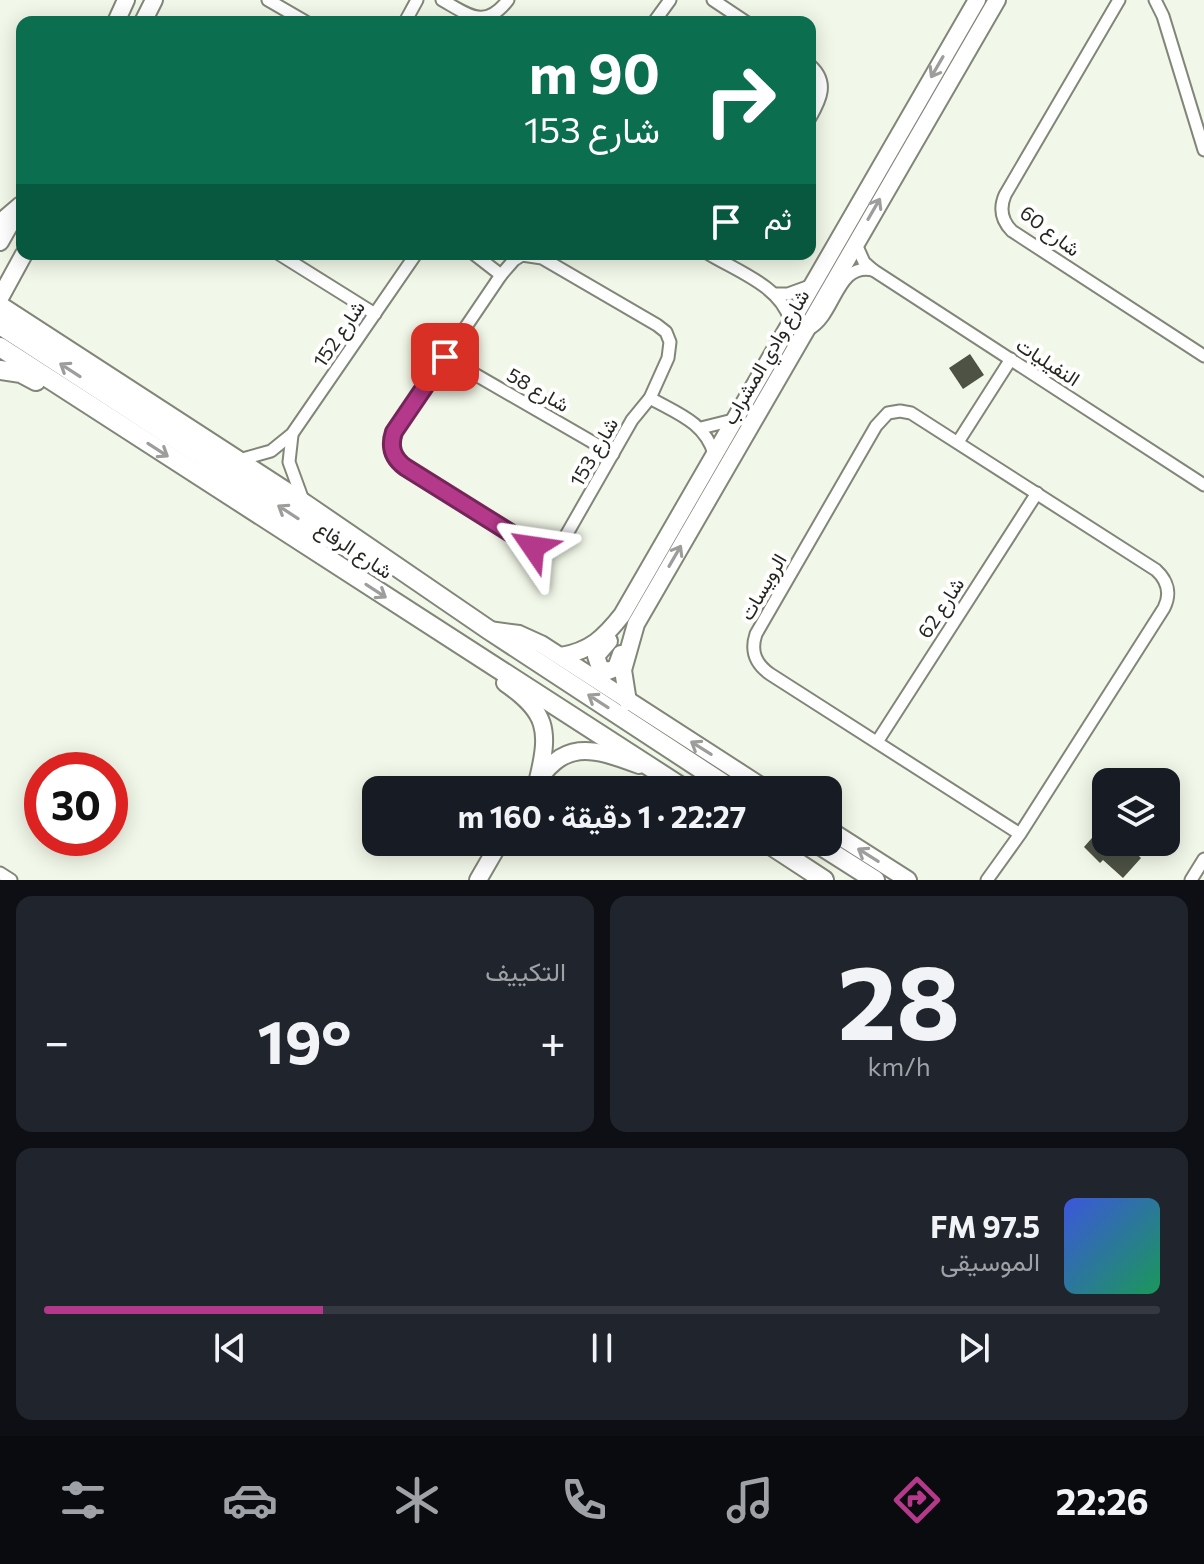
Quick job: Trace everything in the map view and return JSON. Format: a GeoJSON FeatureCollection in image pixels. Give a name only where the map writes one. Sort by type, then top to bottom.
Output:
{"type":"FeatureCollection","features":[{"type":"Feature","properties":{"kind":"main road"},"geometry":{"type":"LineString","coordinates":[[0,224],[16,210]]}},
{"type":"Feature","properties":{"kind":"main road","name":"شارع الرفاع"},"geometry":{"type":"LineString","coordinates":[[1,297],[236,461],[712,776]]}},
{"type":"Feature","properties":{"kind":"main road"},"geometry":{"type":"LineString","coordinates":[[0,325],[324,536],[356,554],[407,573]]}},
{"type":"Feature","properties":{"kind":"main road","name":"شارع الرفاع"},"geometry":{"type":"LineString","coordinates":[[0,347],[664,776]]}},
{"type":"Feature","properties":{"kind":"main road"},"geometry":{"type":"LineString","coordinates":[[0,370],[21,373],[66,399],[92,407]]}},
{"type":"Feature","properties":{"kind":"main road"},"geometry":{"type":"LineString","coordinates":[[787,856],[824,880]]}},
{"type":"Feature","properties":{"kind":"main road"},"geometry":{"type":"LineString","coordinates":[[837,856],[875,880]]}},
{"type":"Feature","properties":{"kind":"street"},"geometry":{"type":"LineString","coordinates":[[268,0],[296,16]]}},
{"type":"Feature","properties":{"kind":"street"},"geometry":{"type":"LineString","coordinates":[[442,0],[474,16]]}},
{"type":"Feature","properties":{"kind":"street"},"geometry":{"type":"LineString","coordinates":[[493,16],[508,0]]}},
{"type":"Feature","properties":{"kind":"street"},"geometry":{"type":"LineString","coordinates":[[713,0],[737,16]]}},
{"type":"Feature","properties":{"kind":"street","name":"شارع وادي المشراب"},"geometry":{"type":"LineString","coordinates":[[628,702],[623,670],[629,620],[733,420],[977,0]]}},
{"type":"Feature","properties":{"kind":"street","name":"شارع وادي المشراب"},"geometry":{"type":"LineString","coordinates":[[561,656],[592,647],[629,620],[805,332],[997,0]]}},
{"type":"Feature","properties":{"kind":"street","name":"شارع 60"},"geometry":{"type":"LineString","coordinates":[[1119,0],[1005,195],[1003,217],[1012,231],[1204,356]]}},
{"type":"Feature","properties":{"kind":"street"},"geometry":{"type":"LineString","coordinates":[[1155,0],[1204,150]]}},
{"type":"Feature","properties":{"kind":"street"},"geometry":{"type":"LineString","coordinates":[[816,73],[821,79],[823,91],[816,106]]}},
{"type":"Feature","properties":{"kind":"street"},"geometry":{"type":"LineString","coordinates":[[0,242],[16,214]]}},
{"type":"Feature","properties":{"kind":"street","name":"النفيليات"},"geometry":{"type":"LineString","coordinates":[[855,242],[864,262],[873,270],[1204,485]]}},
{"type":"Feature","properties":{"kind":"street"},"geometry":{"type":"LineString","coordinates":[[1,297],[21,260]]}},
{"type":"Feature","properties":{"kind":"street"},"geometry":{"type":"LineString","coordinates":[[289,260],[375,314]]}},
{"type":"Feature","properties":{"kind":"street","name":"شارع 152"},"geometry":{"type":"LineString","coordinates":[[236,461],[264,455],[292,434],[412,260]]}},
{"type":"Feature","properties":{"kind":"street"},"geometry":{"type":"LineString","coordinates":[[482,260],[501,275]]}},
{"type":"Feature","properties":{"kind":"street","name":"شارع 153"},"geometry":{"type":"LineString","coordinates":[[516,260],[501,275],[394,432],[392,446],[396,458],[405,467],[533,547],[550,548],[564,539],[632,420],[650,398],[670,352],[669,336],[662,328],[544,260]]}},
{"type":"Feature","properties":{"kind":"street"},"geometry":{"type":"LineString","coordinates":[[719,260],[775,294],[790,320]]}},
{"type":"Feature","properties":{"kind":"street"},"geometry":{"type":"LineString","coordinates":[[805,332],[823,318],[850,273],[859,269],[873,270]]}},
{"type":"Feature","properties":{"kind":"street"},"geometry":{"type":"LineString","coordinates":[[775,294],[794,293],[810,286]]}},
{"type":"Feature","properties":{"kind":"street","name":"شارع 58"},"geometry":{"type":"LineString","coordinates":[[445,357],[613,454]]}},
{"type":"Feature","properties":{"kind":"street"},"geometry":{"type":"LineString","coordinates":[[958,442],[1011,359]]}},
{"type":"Feature","properties":{"kind":"street"},"geometry":{"type":"LineString","coordinates":[[650,398],[701,428],[714,454]]}},
{"type":"Feature","properties":{"kind":"street","name":"الرويسات"},"geometry":{"type":"LineString","coordinates":[[987,880],[1020,834],[1164,608],[1168,597],[1164,579],[1156,570],[911,413],[894,411],[883,416],[754,641],[756,660],[765,670],[1020,834]]}},
{"type":"Feature","properties":{"kind":"street"},"geometry":{"type":"LineString","coordinates":[[701,428],[733,420]]}},
{"type":"Feature","properties":{"kind":"street"},"geometry":{"type":"LineString","coordinates":[[292,434],[289,462],[305,504]]}},
{"type":"Feature","properties":{"kind":"street","name":"شارع 62"},"geometry":{"type":"LineString","coordinates":[[877,742],[1037,493]]}},
{"type":"Feature","properties":{"kind":"street","name":"شارع الرفاع"},"geometry":{"type":"LineString","coordinates":[[489,630],[519,634],[561,656],[745,776]]}},
{"type":"Feature","properties":{"kind":"street"},"geometry":{"type":"LineString","coordinates":[[467,649],[490,672],[528,700],[538,713],[545,727],[546,740],[537,776]]}},
{"type":"Feature","properties":{"kind":"street"},"geometry":{"type":"LineString","coordinates":[[544,776],[562,757],[582,750],[601,751],[656,771]]}},
{"type":"Feature","properties":{"kind":"street"},"geometry":{"type":"LineString","coordinates":[[842,838],[908,880]]}},
{"type":"Feature","properties":{"kind":"street"},"geometry":{"type":"LineString","coordinates":[[478,880],[492,856]]}},
{"type":"Feature","properties":{"kind":"street"},"geometry":{"type":"LineString","coordinates":[[1191,880],[1204,859]]}},
{"type":"Feature","properties":{"kind":"street"},"geometry":{"type":"LineString","coordinates":[[0,873],[11,880]]}},
{"type":"Feature","properties":{"kind":"building"},"geometry":{"type":"Polygon","coordinates":[[[970,354],[984,375],[963,389],[949,368],[970,354]]]}},
{"type":"Feature","properties":{"kind":"building"},"geometry":{"type":"Polygon","coordinates":[[[1092,838],[1092,855],[1084,847],[1092,838]]]}},
{"type":"Feature","properties":{"kind":"building"},"geometry":{"type":"Polygon","coordinates":[[[1093,856],[1141,858],[1123,878],[1103,860],[1100,863],[1093,856]]]}},
{"type":"Feature","properties":{"kind":"route"},"geometry":{"type":"LineString","coordinates":[[445,357],[394,432],[393,452],[405,467],[533,547]]}}]}
